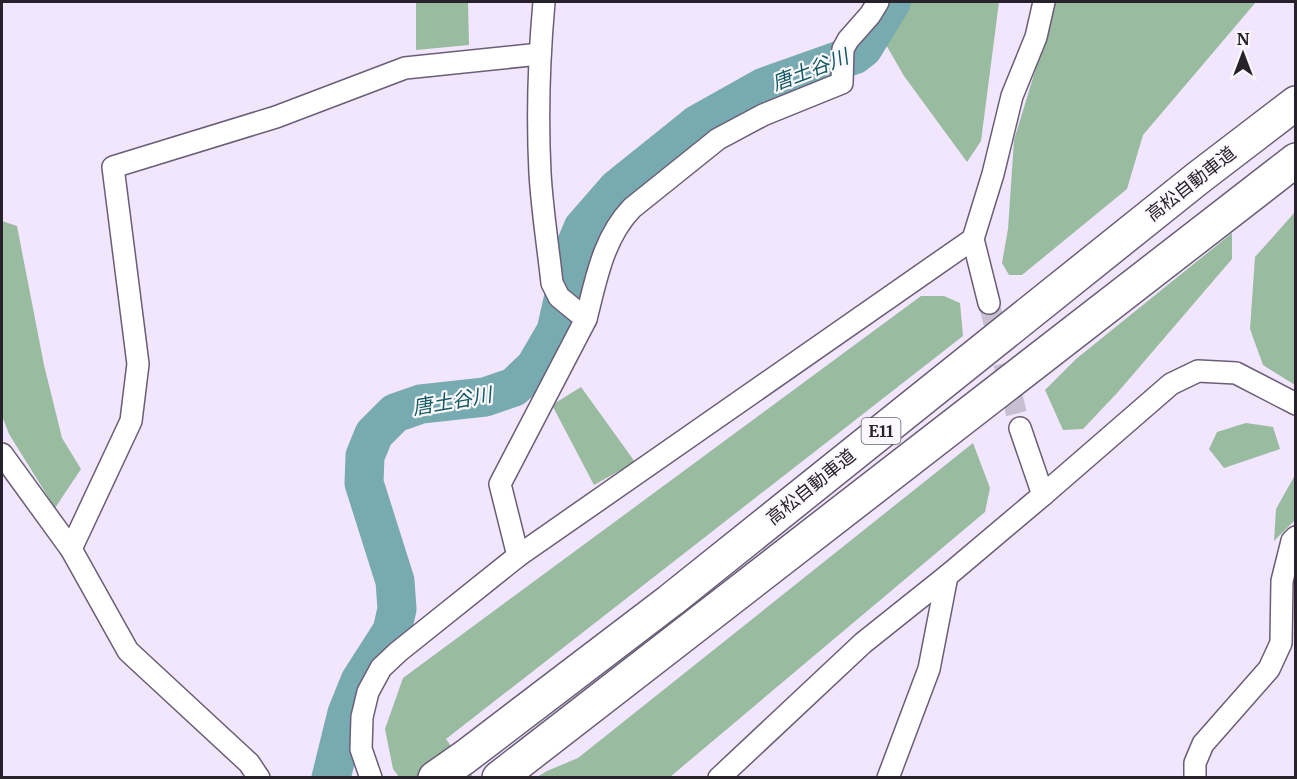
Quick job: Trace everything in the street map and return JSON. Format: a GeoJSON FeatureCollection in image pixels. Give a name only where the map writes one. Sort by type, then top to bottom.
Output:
{"type":"FeatureCollection","features":[{"type":"Feature","properties":{"kind":"highway","name":"高松自動車道"},"geometry":{"type":"LineString","coordinates":[[435,777],[465,757],[670,600],[1189,185],[1296,104]]}},
{"type":"Feature","properties":{"kind":"highway","name":"高松自動車道"},"geometry":{"type":"LineString","coordinates":[[499,777],[1296,160]]}},
{"type":"Feature","properties":{"kind":"street"},"geometry":{"type":"LineString","coordinates":[[544,2],[538,131],[540,175],[552,283],[559,297],[581,316]]}},
{"type":"Feature","properties":{"kind":"street"},"geometry":{"type":"LineString","coordinates":[[518,556],[500,484],[581,316],[612,235],[620,221],[632,208],[718,139],[763,115],[842,84],[843,49],[878,2]]}},
{"type":"Feature","properties":{"kind":"street"},"geometry":{"type":"LineString","coordinates":[[989,303],[974,239],[1012,96],[1036,38],[1044,2]]}},
{"type":"Feature","properties":{"kind":"street"},"geometry":{"type":"LineString","coordinates":[[71,549],[131,421],[138,364],[113,167],[276,117],[405,68],[540,54]]}},
{"type":"Feature","properties":{"kind":"street"},"geometry":{"type":"LineString","coordinates":[[371,777],[361,749],[362,717],[368,692],[381,668],[398,652],[518,556],[974,239]]}},
{"type":"Feature","properties":{"kind":"street"},"geometry":{"type":"LineString","coordinates":[[719,777],[862,643],[1043,495],[1171,384],[1198,371],[1236,373],[1296,404]]}},
{"type":"Feature","properties":{"kind":"street"},"geometry":{"type":"LineString","coordinates":[[1020,428],[1043,495]]}},
{"type":"Feature","properties":{"kind":"street"},"geometry":{"type":"LineString","coordinates":[[2,454],[71,549],[128,651],[249,763],[259,777]]}},
{"type":"Feature","properties":{"kind":"street"},"geometry":{"type":"LineString","coordinates":[[1195,777],[1195,763],[1203,744],[1269,669],[1281,643],[1282,581],[1292,541],[1296,537]]}},
{"type":"Feature","properties":{"kind":"street"},"geometry":{"type":"LineString","coordinates":[[888,777],[929,669],[946,576]]}},
{"type":"Feature","properties":{"kind":"green space"},"geometry":{"type":"Polygon","coordinates":[[[416,2],[468,2],[469,45],[416,50],[416,2]]]}},
{"type":"Feature","properties":{"kind":"green space"},"geometry":{"type":"Polygon","coordinates":[[[894,2],[999,2],[981,141],[967,162],[904,76],[885,43],[894,2]]]}},
{"type":"Feature","properties":{"kind":"green space"},"geometry":{"type":"Polygon","coordinates":[[[1056,2],[1256,2],[1143,135],[1127,189],[1022,275],[1009,275],[1002,263],[1008,229],[1014,140],[1056,2]]]}},
{"type":"Feature","properties":{"kind":"green space"},"geometry":{"type":"Polygon","coordinates":[[[1295,212],[1295,385],[1263,365],[1250,329],[1255,257],[1295,212]]]}},
{"type":"Feature","properties":{"kind":"green space"},"geometry":{"type":"Polygon","coordinates":[[[2,221],[17,226],[44,365],[62,438],[81,469],[55,508],[9,434],[2,416],[2,221]]]}},
{"type":"Feature","properties":{"kind":"green space"},"geometry":{"type":"Polygon","coordinates":[[[1232,233],[1232,259],[1118,392],[1083,429],[1063,430],[1045,390],[1076,359],[1232,233]]]}},
{"type":"Feature","properties":{"kind":"green space"},"geometry":{"type":"Polygon","coordinates":[[[921,296],[944,296],[960,303],[963,336],[446,739],[473,777],[399,777],[393,769],[385,729],[403,678],[921,296]]]}},
{"type":"Feature","properties":{"kind":"green space"},"geometry":{"type":"Polygon","coordinates":[[[581,387],[635,462],[594,485],[552,405],[581,387]]]}},
{"type":"Feature","properties":{"kind":"green space"},"geometry":{"type":"Polygon","coordinates":[[[1246,423],[1273,427],[1280,449],[1224,468],[1209,449],[1217,432],[1246,423]]]}},
{"type":"Feature","properties":{"kind":"green space"},"geometry":{"type":"Polygon","coordinates":[[[973,443],[990,488],[985,512],[670,777],[537,777],[578,758],[973,443]]]}},
{"type":"Feature","properties":{"kind":"green space"},"geometry":{"type":"Polygon","coordinates":[[[1295,475],[1295,520],[1274,541],[1276,509],[1295,475]]]}},
{"type":"Feature","properties":{"kind":"waterway","name":"唐土谷川"},"geometry":{"type":"LineString","coordinates":[[331,778],[347,713],[360,681],[392,631],[397,609],[395,581],[364,483],[365,456],[374,434],[395,413],[421,404],[485,397],[514,387],[535,367],[556,331],[575,247],[583,228],[617,189],[698,124],[764,87],[854,55],[863,48],[891,2]]}},
{"type":"Feature","properties":{"kind":"tunnel"},"geometry":{"type":"LineString","coordinates":[[989,303],[1020,428]]}}]}
